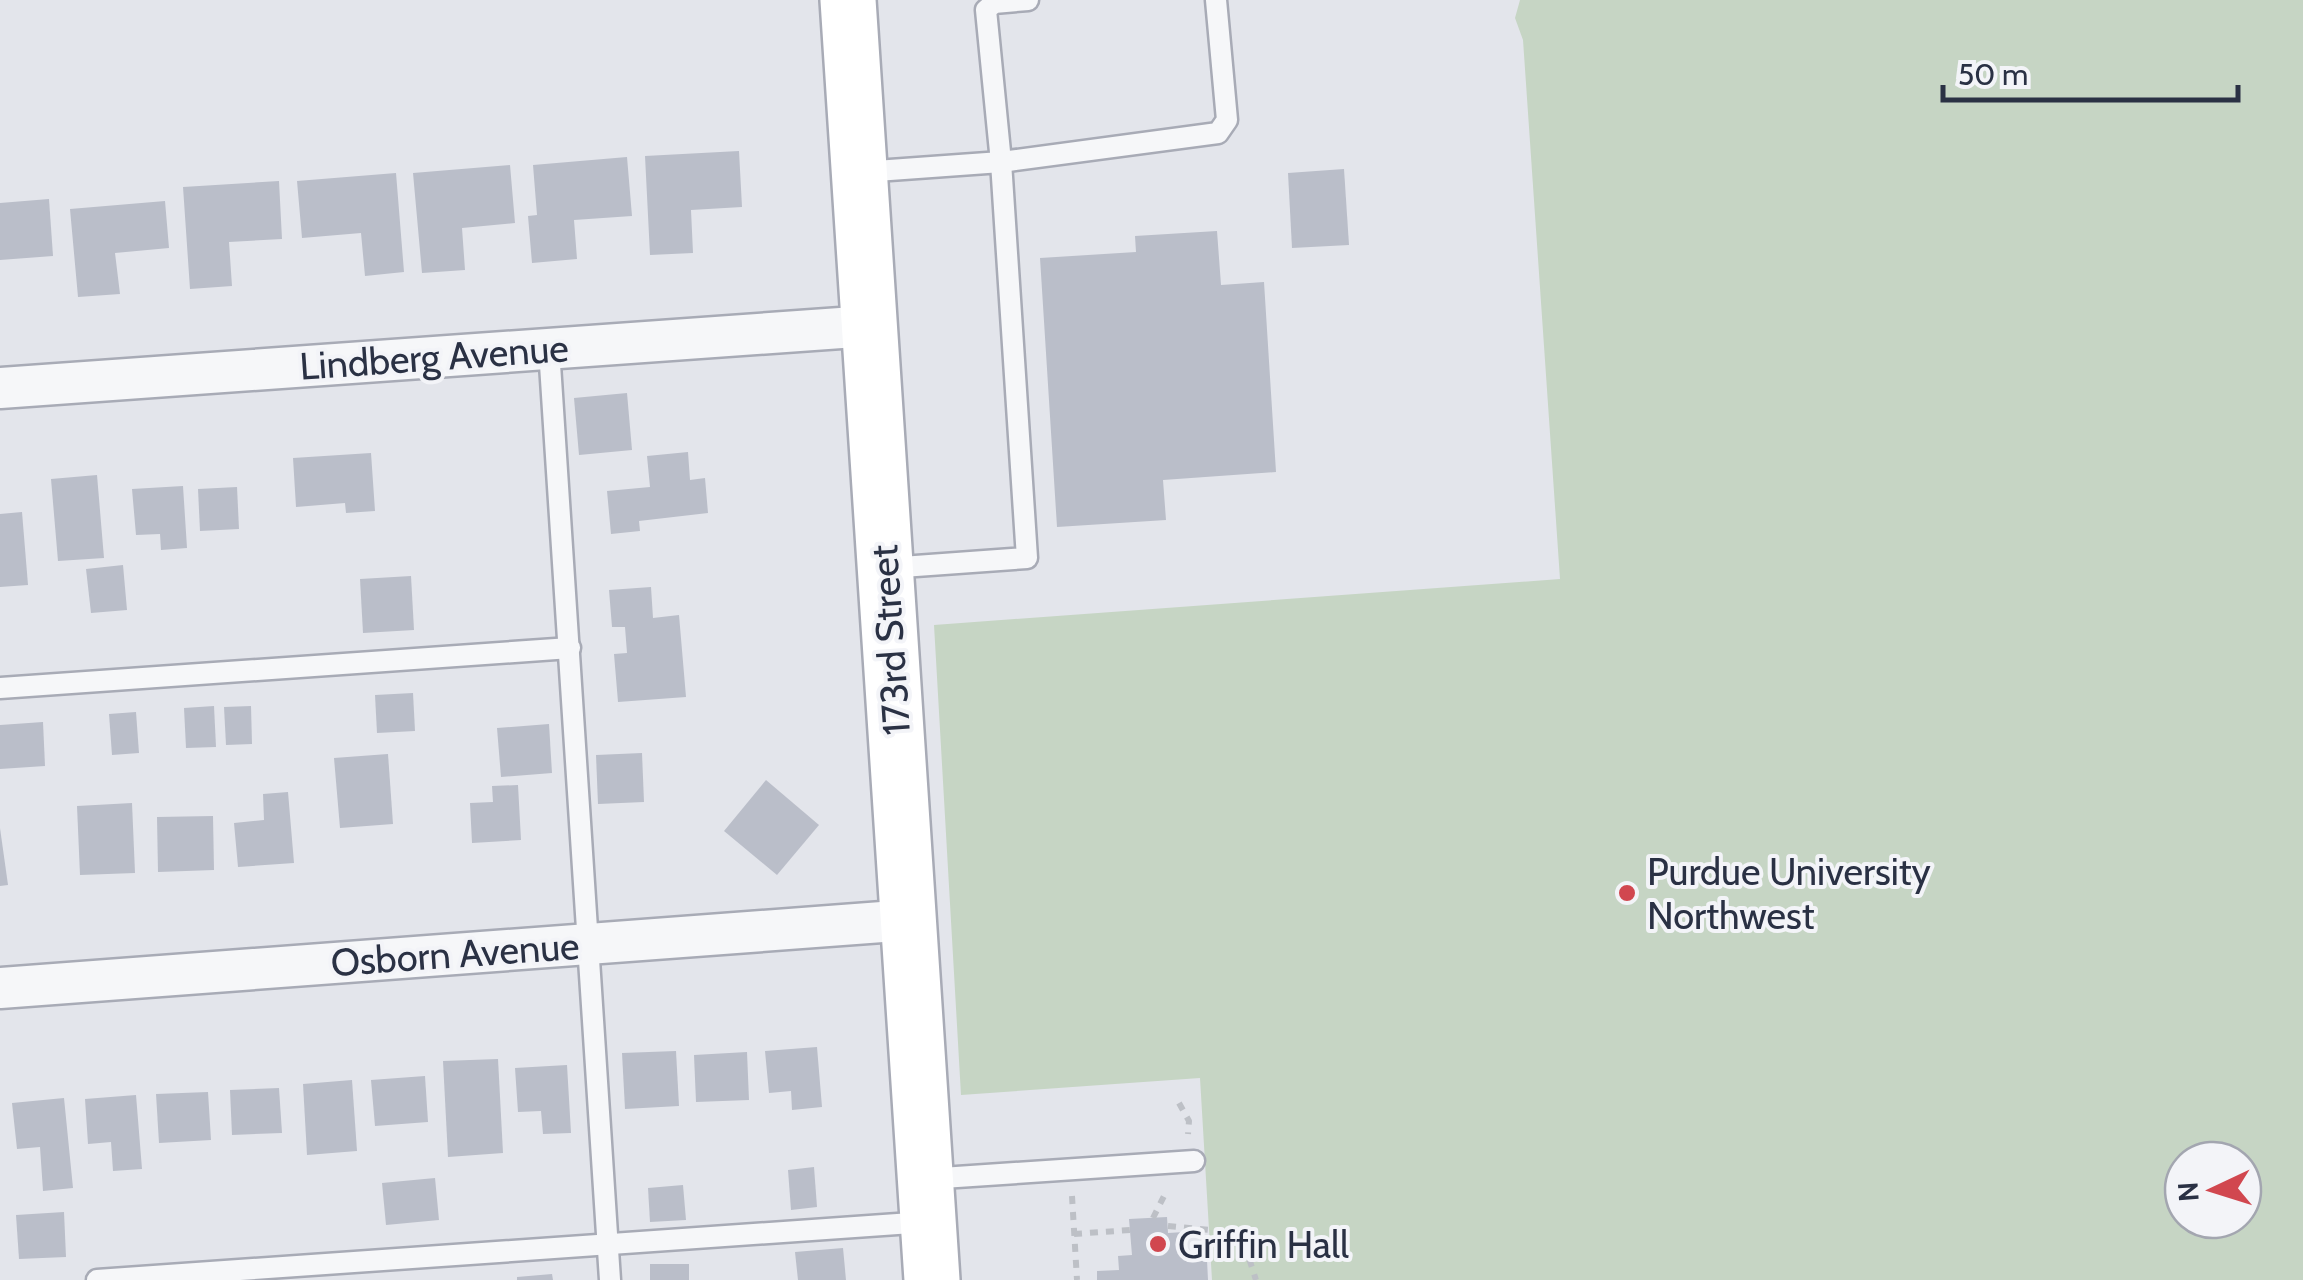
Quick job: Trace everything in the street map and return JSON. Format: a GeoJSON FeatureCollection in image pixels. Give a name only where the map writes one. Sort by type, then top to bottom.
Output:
{"type":"FeatureCollection","features":[{"type":"Feature","properties":{"kind":"street","name":"173rd Street"},"geometry":{"type":"LineString","coordinates":[[848,0],[932,1280]]}},
{"type":"Feature","properties":{"kind":"street","name":"Lindberg Avenue"},"geometry":{"type":"LineString","coordinates":[[0,388],[869,326]]}},
{"type":"Feature","properties":{"kind":"street","name":"Osborn Avenue"},"geometry":{"type":"LineString","coordinates":[[0,988],[909,920]]}},
{"type":"Feature","properties":{"kind":"lane"},"geometry":{"type":"LineString","coordinates":[[886,568],[1027,558],[1001,162],[986,10],[994,3],[1028,0]]}},
{"type":"Feature","properties":{"kind":"lane"},"geometry":{"type":"LineString","coordinates":[[858,172],[1001,162],[1218,133],[1227,120],[1216,0]]}},
{"type":"Feature","properties":{"kind":"lane"},"geometry":{"type":"LineString","coordinates":[[549,349],[610,1280]]}},
{"type":"Feature","properties":{"kind":"lane"},"geometry":{"type":"LineString","coordinates":[[0,688],[570,648]]}},
{"type":"Feature","properties":{"kind":"lane"},"geometry":{"type":"LineString","coordinates":[[97,1280],[608,1243],[927,1201],[1071,1170],[1194,1162]]}},
{"type":"Feature","properties":{"kind":"path"},"geometry":{"type":"LineString","coordinates":[[1071,1170],[1077,1280]]}},
{"type":"Feature","properties":{"kind":"path"},"geometry":{"type":"LineString","coordinates":[[1168,1226],[1230,1232],[1247,1252],[1256,1280]]}},
{"type":"Feature","properties":{"kind":"path"},"geometry":{"type":"LineString","coordinates":[[1074,1234],[1130,1230]]}},
{"type":"Feature","properties":{"kind":"green space","name":"Purdue University Northwest"},"geometry":{"type":"Polygon","coordinates":[[[1520,0],[2303,0],[2303,1280],[1212,1280],[1200,1078],[961,1095],[934,625],[1560,579],[1523,40],[1515,18],[1520,0]]]}},
{"type":"Feature","properties":{"kind":"building"},"geometry":{"type":"Polygon","coordinates":[[[739,151],[742,207],[691,210],[693,253],[650,255],[645,156],[739,151]]]}},
{"type":"Feature","properties":{"kind":"building"},"geometry":{"type":"Polygon","coordinates":[[[627,157],[632,216],[574,220],[577,259],[532,263],[528,216],[537,215],[533,165],[627,157]]]}},
{"type":"Feature","properties":{"kind":"building"},"geometry":{"type":"Polygon","coordinates":[[[510,165],[515,223],[462,228],[465,270],[422,273],[413,173],[510,165]]]}},
{"type":"Feature","properties":{"kind":"building"},"geometry":{"type":"Polygon","coordinates":[[[1344,169],[1349,245],[1292,248],[1288,173],[1344,169]]]}},
{"type":"Feature","properties":{"kind":"building"},"geometry":{"type":"Polygon","coordinates":[[[396,173],[404,272],[365,276],[361,233],[302,238],[297,181],[396,173]]]}},
{"type":"Feature","properties":{"kind":"building"},"geometry":{"type":"Polygon","coordinates":[[[279,181],[282,239],[229,242],[232,286],[190,289],[183,187],[279,181]]]}},
{"type":"Feature","properties":{"kind":"building"},"geometry":{"type":"Polygon","coordinates":[[[49,199],[53,256],[0,260],[0,203],[49,199]]]}},
{"type":"Feature","properties":{"kind":"building"},"geometry":{"type":"Polygon","coordinates":[[[165,201],[169,248],[115,253],[120,294],[78,297],[70,209],[165,201]]]}},
{"type":"Feature","properties":{"kind":"building"},"geometry":{"type":"Polygon","coordinates":[[[1217,231],[1221,285],[1264,282],[1276,472],[1163,480],[1166,520],[1057,527],[1040,258],[1136,252],[1135,236],[1217,231]]]}},
{"type":"Feature","properties":{"kind":"building"},"geometry":{"type":"Polygon","coordinates":[[[627,393],[632,450],[579,455],[574,398],[627,393]]]}},
{"type":"Feature","properties":{"kind":"building"},"geometry":{"type":"Polygon","coordinates":[[[688,452],[690,480],[705,478],[708,513],[639,521],[640,531],[611,534],[607,491],[650,487],[647,456],[688,452]]]}},
{"type":"Feature","properties":{"kind":"building"},"geometry":{"type":"Polygon","coordinates":[[[371,453],[375,511],[346,513],[345,503],[296,507],[293,458],[371,453]]]}},
{"type":"Feature","properties":{"kind":"building"},"geometry":{"type":"Polygon","coordinates":[[[97,475],[104,558],[58,561],[51,479],[97,475]]]}},
{"type":"Feature","properties":{"kind":"building"},"geometry":{"type":"Polygon","coordinates":[[[183,486],[187,548],[161,550],[160,534],[136,535],[132,489],[183,486]]]}},
{"type":"Feature","properties":{"kind":"building"},"geometry":{"type":"Polygon","coordinates":[[[237,487],[239,529],[200,531],[198,489],[237,487]]]}},
{"type":"Feature","properties":{"kind":"building"},"geometry":{"type":"Polygon","coordinates":[[[22,512],[28,585],[0,587],[0,514],[22,512]]]}},
{"type":"Feature","properties":{"kind":"building"},"geometry":{"type":"Polygon","coordinates":[[[123,565],[127,610],[91,613],[86,569],[123,565]]]}},
{"type":"Feature","properties":{"kind":"building"},"geometry":{"type":"Polygon","coordinates":[[[411,576],[414,630],[363,633],[360,579],[411,576]]]}},
{"type":"Feature","properties":{"kind":"building"},"geometry":{"type":"Polygon","coordinates":[[[651,587],[653,618],[679,615],[686,697],[618,702],[614,654],[627,653],[625,627],[612,627],[609,590],[651,587]]]}},
{"type":"Feature","properties":{"kind":"building"},"geometry":{"type":"Polygon","coordinates":[[[413,693],[415,731],[377,733],[375,695],[413,693]]]}},
{"type":"Feature","properties":{"kind":"building"},"geometry":{"type":"Polygon","coordinates":[[[214,706],[216,747],[186,748],[184,708],[214,706]]]}},
{"type":"Feature","properties":{"kind":"building"},"geometry":{"type":"Polygon","coordinates":[[[251,706],[252,744],[226,745],[224,707],[251,706]]]}},
{"type":"Feature","properties":{"kind":"building"},"geometry":{"type":"Polygon","coordinates":[[[136,712],[139,753],[112,755],[109,714],[136,712]]]}},
{"type":"Feature","properties":{"kind":"building"},"geometry":{"type":"Polygon","coordinates":[[[43,722],[45,766],[0,769],[0,725],[43,722]]]}},
{"type":"Feature","properties":{"kind":"building"},"geometry":{"type":"Polygon","coordinates":[[[549,724],[552,773],[501,777],[497,728],[549,724]]]}},
{"type":"Feature","properties":{"kind":"building"},"geometry":{"type":"Polygon","coordinates":[[[642,753],[644,802],[598,804],[596,755],[642,753]]]}},
{"type":"Feature","properties":{"kind":"building"},"geometry":{"type":"Polygon","coordinates":[[[388,754],[393,824],[340,828],[334,758],[388,754]]]}},
{"type":"Feature","properties":{"kind":"building"},"geometry":{"type":"Polygon","coordinates":[[[766,780],[819,825],[777,875],[724,831],[766,780]]]}},
{"type":"Feature","properties":{"kind":"building"},"geometry":{"type":"Polygon","coordinates":[[[518,785],[521,840],[472,843],[470,803],[493,802],[492,786],[518,785]]]}},
{"type":"Feature","properties":{"kind":"building"},"geometry":{"type":"Polygon","coordinates":[[[288,792],[294,863],[238,867],[234,823],[264,820],[263,794],[288,792]]]}},
{"type":"Feature","properties":{"kind":"building"},"geometry":{"type":"Polygon","coordinates":[[[132,803],[135,873],[80,875],[77,806],[132,803]]]}},
{"type":"Feature","properties":{"kind":"building"},"geometry":{"type":"Polygon","coordinates":[[[213,816],[214,870],[158,872],[157,817],[213,816]]]}},
{"type":"Feature","properties":{"kind":"building"},"geometry":{"type":"Polygon","coordinates":[[[0,828],[8,885],[0,886],[0,828]]]}},
{"type":"Feature","properties":{"kind":"building"},"geometry":{"type":"Polygon","coordinates":[[[817,1047],[822,1107],[792,1110],[791,1091],[769,1093],[765,1051],[817,1047]]]}},
{"type":"Feature","properties":{"kind":"building"},"geometry":{"type":"Polygon","coordinates":[[[676,1051],[679,1106],[625,1109],[622,1053],[676,1051]]]}},
{"type":"Feature","properties":{"kind":"building"},"geometry":{"type":"Polygon","coordinates":[[[747,1052],[749,1100],[696,1102],[694,1055],[747,1052]]]}},
{"type":"Feature","properties":{"kind":"building"},"geometry":{"type":"Polygon","coordinates":[[[498,1059],[503,1153],[448,1157],[443,1061],[498,1059]]]}},
{"type":"Feature","properties":{"kind":"building"},"geometry":{"type":"Polygon","coordinates":[[[567,1065],[571,1133],[543,1134],[541,1111],[518,1112],[515,1068],[567,1065]]]}},
{"type":"Feature","properties":{"kind":"building"},"geometry":{"type":"Polygon","coordinates":[[[425,1076],[428,1122],[375,1126],[371,1080],[425,1076]]]}},
{"type":"Feature","properties":{"kind":"building"},"geometry":{"type":"Polygon","coordinates":[[[352,1080],[357,1151],[307,1155],[303,1084],[352,1080]]]}},
{"type":"Feature","properties":{"kind":"building"},"geometry":{"type":"Polygon","coordinates":[[[279,1088],[282,1133],[232,1135],[230,1090],[279,1088]]]}},
{"type":"Feature","properties":{"kind":"building"},"geometry":{"type":"Polygon","coordinates":[[[208,1092],[211,1140],[159,1143],[156,1094],[208,1092]]]}},
{"type":"Feature","properties":{"kind":"building"},"geometry":{"type":"Polygon","coordinates":[[[136,1095],[142,1169],[113,1171],[111,1142],[88,1144],[85,1099],[136,1095]]]}},
{"type":"Feature","properties":{"kind":"building"},"geometry":{"type":"Polygon","coordinates":[[[64,1098],[73,1188],[43,1191],[40,1147],[17,1149],[12,1103],[64,1098]]]}},
{"type":"Feature","properties":{"kind":"building"},"geometry":{"type":"Polygon","coordinates":[[[814,1167],[817,1207],[791,1210],[788,1170],[814,1167]]]}},
{"type":"Feature","properties":{"kind":"building"},"geometry":{"type":"Polygon","coordinates":[[[435,1178],[439,1220],[386,1225],[382,1183],[435,1178]]]}},
{"type":"Feature","properties":{"kind":"building"},"geometry":{"type":"Polygon","coordinates":[[[683,1185],[686,1220],[650,1222],[648,1188],[683,1185]]]}},
{"type":"Feature","properties":{"kind":"building"},"geometry":{"type":"Polygon","coordinates":[[[64,1212],[66,1257],[19,1259],[16,1215],[64,1212]]]}},
{"type":"Feature","properties":{"kind":"building","name":"Griffin Hall"},"geometry":{"type":"Polygon","coordinates":[[[1167,1217],[1168,1233],[1184,1232],[1187,1262],[1207,1260],[1208,1280],[1097,1280],[1097,1271],[1119,1270],[1118,1256],[1132,1255],[1129,1219],[1167,1217]]]}},
{"type":"Feature","properties":{"kind":"building"},"geometry":{"type":"Polygon","coordinates":[[[843,1248],[846,1280],[798,1280],[795,1252],[843,1248]]]}},
{"type":"Feature","properties":{"kind":"building"},"geometry":{"type":"Polygon","coordinates":[[[650,1264],[689,1264],[689,1280],[650,1280],[650,1264]]]}},
{"type":"Feature","properties":{"kind":"building"},"geometry":{"type":"Polygon","coordinates":[[[552,1274],[553,1280],[517,1280],[517,1277],[552,1274]]]}},
{"type":"Feature","properties":{"kind":"place","name":"Purdue University Northwest"},"geometry":{"type":"Point","coordinates":[1627,893]}},
{"type":"Feature","properties":{"kind":"place","name":"Griffin Hall"},"geometry":{"type":"Point","coordinates":[1158,1244]}}]}
